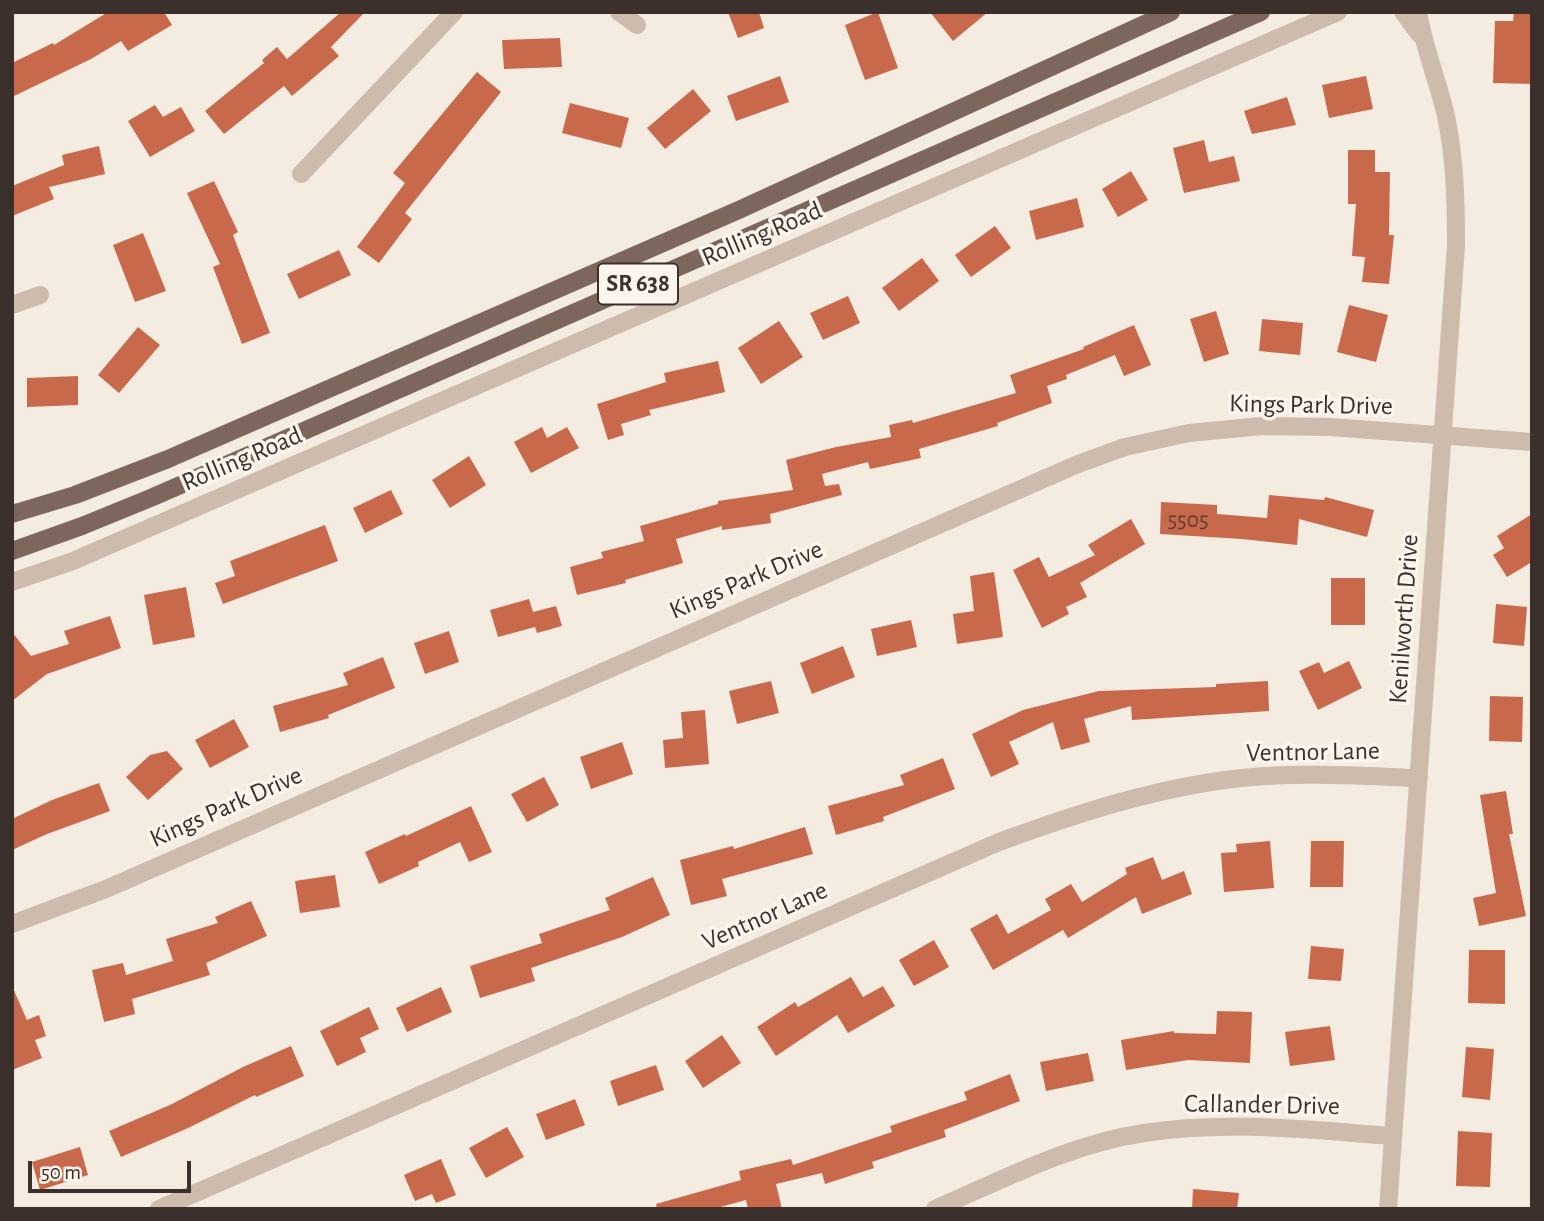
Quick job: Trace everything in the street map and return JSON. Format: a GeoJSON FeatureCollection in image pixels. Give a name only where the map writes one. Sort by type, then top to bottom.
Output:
{"type":"FeatureCollection","features":[{"type":"Feature","properties":{"kind":"main road","name":"Rolling Road"},"geometry":{"type":"LineString","coordinates":[[12,514],[75,495],[168,460],[741,209],[1171,12]]}},
{"type":"Feature","properties":{"kind":"main road","name":"Rolling Road"},"geometry":{"type":"LineString","coordinates":[[12,551],[165,492],[1261,12]]}},
{"type":"Feature","properties":{"kind":"street"},"geometry":{"type":"LineString","coordinates":[[301,174],[454,12]]}},
{"type":"Feature","properties":{"kind":"street"},"geometry":{"type":"LineString","coordinates":[[619,12],[637,25]]}},
{"type":"Feature","properties":{"kind":"street","name":"Rolling Road"},"geometry":{"type":"LineString","coordinates":[[12,582],[73,561],[1338,12]]}},
{"type":"Feature","properties":{"kind":"street","name":"Kenilworth Drive"},"geometry":{"type":"LineString","coordinates":[[1403,12],[1423,37]]}},
{"type":"Feature","properties":{"kind":"street","name":"Kenilworth Drive"},"geometry":{"type":"LineString","coordinates":[[1388,1209],[1456,244],[1454,161],[1446,116],[1418,12]]}},
{"type":"Feature","properties":{"kind":"street"},"geometry":{"type":"LineString","coordinates":[[12,305],[40,295]]}},
{"type":"Feature","properties":{"kind":"street","name":"Kings Park Drive"},"geometry":{"type":"LineString","coordinates":[[12,924],[106,889],[1053,475],[1125,447],[1189,433],[1262,426],[1330,427],[1532,442]]}},
{"type":"Feature","properties":{"kind":"street","name":"Ventnor Lane"},"geometry":{"type":"LineString","coordinates":[[159,1209],[999,842],[1082,811],[1171,789],[1242,778],[1303,775],[1419,778]]}},
{"type":"Feature","properties":{"kind":"street","name":"Callander Drive"},"geometry":{"type":"LineString","coordinates":[[935,1209],[1032,1166],[1089,1145],[1143,1133],[1208,1126],[1392,1136]]}},
{"type":"Feature","properties":{"kind":"building"},"geometry":{"type":"Polygon","coordinates":[[[108,12],[164,12],[172,25],[128,51],[121,41],[91,59],[12,97],[12,63],[53,43],[54,45],[108,12]]]}},
{"type":"Feature","properties":{"kind":"building"},"geometry":{"type":"Polygon","coordinates":[[[341,12],[365,12],[331,47],[339,56],[292,96],[284,86],[224,134],[205,111],[264,63],[262,60],[277,47],[287,59],[341,12]]]}},
{"type":"Feature","properties":{"kind":"building"},"geometry":{"type":"Polygon","coordinates":[[[728,12],[759,12],[764,28],[738,38],[728,12]]]}},
{"type":"Feature","properties":{"kind":"building"},"geometry":{"type":"Polygon","coordinates":[[[878,12],[898,68],[865,80],[845,25],[878,12]]]}},
{"type":"Feature","properties":{"kind":"building"},"geometry":{"type":"Polygon","coordinates":[[[930,12],[988,12],[953,41],[930,12]]]}},
{"type":"Feature","properties":{"kind":"building"},"geometry":{"type":"Polygon","coordinates":[[[1514,12],[1532,12],[1532,84],[1493,83],[1495,21],[1513,21],[1514,12]]]}},
{"type":"Feature","properties":{"kind":"building"},"geometry":{"type":"Polygon","coordinates":[[[560,38],[562,67],[504,69],[502,40],[560,38]]]}},
{"type":"Feature","properties":{"kind":"building"},"geometry":{"type":"Polygon","coordinates":[[[477,72],[501,92],[405,213],[412,219],[379,263],[357,247],[405,183],[393,173],[477,72]]]}},
{"type":"Feature","properties":{"kind":"building"},"geometry":{"type":"Polygon","coordinates":[[[780,76],[789,102],[736,121],[727,96],[780,76]]]}},
{"type":"Feature","properties":{"kind":"building"},"geometry":{"type":"Polygon","coordinates":[[[1366,76],[1373,109],[1329,118],[1322,85],[1366,76]]]}},
{"type":"Feature","properties":{"kind":"building"},"geometry":{"type":"Polygon","coordinates":[[[693,89],[711,111],[665,149],[647,128],[693,89]]]}},
{"type":"Feature","properties":{"kind":"building"},"geometry":{"type":"Polygon","coordinates":[[[1287,97],[1296,125],[1252,134],[1244,111],[1287,97]]]}},
{"type":"Feature","properties":{"kind":"building"},"geometry":{"type":"Polygon","coordinates":[[[570,103],[629,118],[621,148],[562,133],[570,103]]]}},
{"type":"Feature","properties":{"kind":"building"},"geometry":{"type":"Polygon","coordinates":[[[155,105],[163,117],[181,107],[195,131],[150,157],[128,121],[155,105]]]}},
{"type":"Feature","properties":{"kind":"building"},"geometry":{"type":"Polygon","coordinates":[[[1204,140],[1209,162],[1234,156],[1240,181],[1184,193],[1173,148],[1204,140]]]}},
{"type":"Feature","properties":{"kind":"building"},"geometry":{"type":"Polygon","coordinates":[[[99,146],[105,174],[49,187],[54,199],[12,216],[12,186],[64,165],[62,155],[99,146]]]}},
{"type":"Feature","properties":{"kind":"building"},"geometry":{"type":"Polygon","coordinates":[[[1348,150],[1375,150],[1375,172],[1390,172],[1389,235],[1394,235],[1389,284],[1362,282],[1365,257],[1352,256],[1356,204],[1348,204],[1348,150]]]}},
{"type":"Feature","properties":{"kind":"building"},"geometry":{"type":"Polygon","coordinates":[[[1131,171],[1148,200],[1118,217],[1102,189],[1131,171]]]}},
{"type":"Feature","properties":{"kind":"building"},"geometry":{"type":"Polygon","coordinates":[[[214,181],[238,232],[233,235],[270,333],[242,344],[213,267],[220,264],[187,193],[214,181]]]}},
{"type":"Feature","properties":{"kind":"building"},"geometry":{"type":"Polygon","coordinates":[[[1077,198],[1084,227],[1036,240],[1029,211],[1077,198]]]}},
{"type":"Feature","properties":{"kind":"building"},"geometry":{"type":"Polygon","coordinates":[[[995,226],[1011,248],[971,277],[955,255],[995,226]]]}},
{"type":"Feature","properties":{"kind":"building"},"geometry":{"type":"Polygon","coordinates":[[[143,233],[166,291],[135,302],[113,245],[143,233]]]}},
{"type":"Feature","properties":{"kind":"building"},"geometry":{"type":"Polygon","coordinates":[[[339,250],[351,275],[299,299],[287,274],[339,250]]]}},
{"type":"Feature","properties":{"kind":"building"},"geometry":{"type":"Polygon","coordinates":[[[922,258],[939,281],[899,311],[882,288],[922,258]]]}},
{"type":"Feature","properties":{"kind":"building"},"geometry":{"type":"Polygon","coordinates":[[[848,296],[860,323],[823,340],[810,313],[848,296]]]}},
{"type":"Feature","properties":{"kind":"building"},"geometry":{"type":"Polygon","coordinates":[[[1349,305],[1388,315],[1376,362],[1337,352],[1349,305]]]}},
{"type":"Feature","properties":{"kind":"building"},"geometry":{"type":"Polygon","coordinates":[[[1216,311],[1229,354],[1204,362],[1190,319],[1216,311]]]}},
{"type":"Feature","properties":{"kind":"building"},"geometry":{"type":"Polygon","coordinates":[[[1262,319],[1303,323],[1300,355],[1259,351],[1262,319]]]}},
{"type":"Feature","properties":{"kind":"building"},"geometry":{"type":"Polygon","coordinates":[[[779,321],[803,357],[761,384],[738,348],[779,321]]]}},
{"type":"Feature","properties":{"kind":"building"},"geometry":{"type":"Polygon","coordinates":[[[1134,325],[1151,365],[1124,376],[1115,355],[1066,375],[1067,379],[1047,386],[1052,403],[997,423],[998,426],[919,449],[921,458],[870,469],[868,462],[822,474],[825,486],[839,484],[842,495],[770,514],[771,523],[722,530],[722,526],[676,539],[683,563],[625,580],[626,583],[577,595],[570,567],[603,558],[601,552],[644,541],[640,526],[718,504],[718,501],[793,490],[786,460],[891,437],[889,425],[912,420],[913,423],[1016,393],[1010,375],[1084,349],[1083,347],[1134,325]]]}},
{"type":"Feature","properties":{"kind":"building"},"geometry":{"type":"Polygon","coordinates":[[[138,327],[160,345],[119,393],[98,375],[138,327]]]}},
{"type":"Feature","properties":{"kind":"building"},"geometry":{"type":"Polygon","coordinates":[[[718,361],[725,392],[649,410],[651,415],[621,424],[624,435],[608,440],[597,404],[666,382],[664,373],[718,361]]]}},
{"type":"Feature","properties":{"kind":"building"},"geometry":{"type":"Polygon","coordinates":[[[78,376],[78,405],[27,407],[27,378],[78,376]]]}},
{"type":"Feature","properties":{"kind":"building"},"geometry":{"type":"Polygon","coordinates":[[[542,427],[547,438],[567,427],[579,448],[531,473],[514,442],[542,427]]]}},
{"type":"Feature","properties":{"kind":"building"},"geometry":{"type":"Polygon","coordinates":[[[469,456],[486,485],[450,508],[432,480],[469,456]]]}},
{"type":"Feature","properties":{"kind":"building"},"geometry":{"type":"Polygon","coordinates":[[[391,490],[403,514],[365,533],[353,508],[391,490]]]}},
{"type":"Feature","properties":{"kind":"building"},"geometry":{"type":"Polygon","coordinates":[[[1269,495],[1324,500],[1325,497],[1374,510],[1367,537],[1299,519],[1297,545],[1160,534],[1161,502],[1217,505],[1217,514],[1267,518],[1269,495]]]}},
{"type":"Feature","properties":{"kind":"building"},"geometry":{"type":"Polygon","coordinates":[[[1532,514],[1532,562],[1507,577],[1493,555],[1504,548],[1497,536],[1532,514]]]}},
{"type":"Feature","properties":{"kind":"building"},"geometry":{"type":"Polygon","coordinates":[[[1131,519],[1145,544],[1080,583],[1087,597],[1066,607],[1069,614],[1042,628],[1013,570],[1039,557],[1049,577],[1095,555],[1088,545],[1131,519]]]}},
{"type":"Feature","properties":{"kind":"building"},"geometry":{"type":"Polygon","coordinates":[[[325,525],[338,561],[223,604],[215,583],[235,576],[230,561],[325,525]]]}},
{"type":"Feature","properties":{"kind":"building"},"geometry":{"type":"Polygon","coordinates":[[[994,572],[1003,637],[957,644],[953,614],[974,611],[970,576],[994,572]]]}},
{"type":"Feature","properties":{"kind":"building"},"geometry":{"type":"Polygon","coordinates":[[[1331,578],[1365,578],[1365,625],[1331,625],[1331,578]]]}},
{"type":"Feature","properties":{"kind":"building"},"geometry":{"type":"Polygon","coordinates":[[[186,587],[195,637],[153,645],[144,595],[186,587]]]}},
{"type":"Feature","properties":{"kind":"building"},"geometry":{"type":"Polygon","coordinates":[[[529,599],[533,612],[556,606],[562,626],[537,633],[535,627],[498,637],[490,610],[529,599]]]}},
{"type":"Feature","properties":{"kind":"building"},"geometry":{"type":"Polygon","coordinates":[[[1496,604],[1527,607],[1524,646],[1493,643],[1496,604]]]}},
{"type":"Feature","properties":{"kind":"building"},"geometry":{"type":"Polygon","coordinates":[[[110,616],[121,648],[47,674],[12,701],[12,632],[31,656],[69,644],[64,631],[110,616]]]}},
{"type":"Feature","properties":{"kind":"building"},"geometry":{"type":"Polygon","coordinates":[[[911,620],[917,647],[877,656],[871,629],[911,620]]]}},
{"type":"Feature","properties":{"kind":"building"},"geometry":{"type":"Polygon","coordinates":[[[449,631],[459,662],[425,674],[414,643],[449,631]]]}},
{"type":"Feature","properties":{"kind":"building"},"geometry":{"type":"Polygon","coordinates":[[[843,646],[855,677],[812,694],[800,663],[843,646]]]}},
{"type":"Feature","properties":{"kind":"building"},"geometry":{"type":"Polygon","coordinates":[[[383,657],[395,688],[328,715],[329,718],[280,732],[273,706],[348,685],[343,673],[383,657]]]}},
{"type":"Feature","properties":{"kind":"building"},"geometry":{"type":"Polygon","coordinates":[[[1349,661],[1362,688],[1318,710],[1299,671],[1319,662],[1324,673],[1349,661]]]}},
{"type":"Feature","properties":{"kind":"building"},"geometry":{"type":"Polygon","coordinates":[[[771,681],[779,713],[737,724],[729,691],[771,681]]]}},
{"type":"Feature","properties":{"kind":"building"},"geometry":{"type":"Polygon","coordinates":[[[1268,681],[1269,711],[1132,720],[1131,706],[1084,719],[1090,742],[1061,750],[1053,722],[1009,742],[1019,764],[991,777],[972,734],[1023,710],[1099,691],[1216,687],[1216,684],[1268,681]]]}},
{"type":"Feature","properties":{"kind":"building"},"geometry":{"type":"Polygon","coordinates":[[[1490,696],[1523,697],[1522,742],[1489,741],[1490,696]]]}},
{"type":"Feature","properties":{"kind":"building"},"geometry":{"type":"Polygon","coordinates":[[[705,710],[709,764],[665,768],[663,740],[683,738],[681,712],[705,710]]]}},
{"type":"Feature","properties":{"kind":"building"},"geometry":{"type":"Polygon","coordinates":[[[234,719],[249,747],[210,768],[195,740],[234,719]]]}},
{"type":"Feature","properties":{"kind":"building"},"geometry":{"type":"Polygon","coordinates":[[[622,742],[633,774],[591,789],[580,757],[622,742]]]}},
{"type":"Feature","properties":{"kind":"building"},"geometry":{"type":"Polygon","coordinates":[[[167,751],[183,769],[148,800],[126,777],[150,755],[167,751]]]}},
{"type":"Feature","properties":{"kind":"building"},"geometry":{"type":"Polygon","coordinates":[[[943,758],[955,789],[883,817],[884,821],[836,835],[828,806],[904,785],[900,775],[943,758]]]}},
{"type":"Feature","properties":{"kind":"building"},"geometry":{"type":"Polygon","coordinates":[[[544,777],[559,805],[527,822],[511,794],[544,777]]]}},
{"type":"Feature","properties":{"kind":"building"},"geometry":{"type":"Polygon","coordinates":[[[99,783],[110,811],[12,850],[12,819],[52,800],[99,783]]]}},
{"type":"Feature","properties":{"kind":"building"},"geometry":{"type":"Polygon","coordinates":[[[1506,791],[1513,834],[1509,834],[1526,916],[1479,926],[1473,898],[1496,893],[1480,795],[1506,791]]]}},
{"type":"Feature","properties":{"kind":"building"},"geometry":{"type":"Polygon","coordinates":[[[471,806],[492,852],[469,862],[460,842],[418,862],[419,866],[379,884],[365,852],[471,806]]]}},
{"type":"Feature","properties":{"kind":"building"},"geometry":{"type":"Polygon","coordinates":[[[805,827],[813,854],[722,879],[727,896],[691,905],[680,860],[733,846],[734,849],[805,827]]]}},
{"type":"Feature","properties":{"kind":"building"},"geometry":{"type":"Polygon","coordinates":[[[1270,841],[1274,888],[1224,892],[1221,853],[1237,852],[1236,844],[1270,841]]]}},
{"type":"Feature","properties":{"kind":"building"},"geometry":{"type":"Polygon","coordinates":[[[1311,841],[1344,841],[1343,887],[1310,887],[1311,841]]]}},
{"type":"Feature","properties":{"kind":"building"},"geometry":{"type":"Polygon","coordinates":[[[1153,857],[1162,880],[1184,871],[1192,894],[1142,914],[1136,897],[1068,938],[1063,930],[993,970],[970,929],[997,914],[1008,934],[1051,910],[1045,899],[1071,884],[1082,902],[1127,874],[1125,868],[1153,857]]]}},
{"type":"Feature","properties":{"kind":"building"},"geometry":{"type":"Polygon","coordinates":[[[335,875],[340,907],[300,913],[295,881],[335,875]]]}},
{"type":"Feature","properties":{"kind":"building"},"geometry":{"type":"Polygon","coordinates":[[[653,877],[670,915],[622,937],[531,968],[535,981],[480,998],[470,966],[542,943],[539,934],[610,910],[605,898],[653,877]]]}},
{"type":"Feature","properties":{"kind":"building"},"geometry":{"type":"Polygon","coordinates":[[[251,901],[267,936],[206,963],[210,975],[132,999],[135,1014],[104,1022],[92,970],[123,963],[126,975],[173,961],[166,939],[218,923],[215,917],[251,901]]]}},
{"type":"Feature","properties":{"kind":"building"},"geometry":{"type":"Polygon","coordinates":[[[934,940],[949,967],[914,986],[899,960],[934,940]]]}},
{"type":"Feature","properties":{"kind":"building"},"geometry":{"type":"Polygon","coordinates":[[[1311,946],[1344,949],[1341,981],[1308,979],[1311,946]]]}},
{"type":"Feature","properties":{"kind":"building"},"geometry":{"type":"Polygon","coordinates":[[[1469,950],[1505,950],[1505,1004],[1468,1003],[1469,950]]]}},
{"type":"Feature","properties":{"kind":"building"},"geometry":{"type":"Polygon","coordinates":[[[851,977],[863,997],[883,986],[895,1006],[848,1033],[837,1015],[776,1056],[757,1027],[795,1002],[798,1007],[851,977]]]}},
{"type":"Feature","properties":{"kind":"building"},"geometry":{"type":"Polygon","coordinates":[[[12,986],[27,1020],[39,1015],[46,1036],[35,1040],[42,1058],[12,1070],[12,986]]]}},
{"type":"Feature","properties":{"kind":"building"},"geometry":{"type":"Polygon","coordinates":[[[441,987],[452,1012],[407,1032],[396,1008],[441,987]]]}},
{"type":"Feature","properties":{"kind":"building"},"geometry":{"type":"Polygon","coordinates":[[[369,1007],[379,1029],[360,1038],[366,1052],[337,1066],[320,1031],[369,1007]]]}},
{"type":"Feature","properties":{"kind":"building"},"geometry":{"type":"Polygon","coordinates":[[[1217,1011],[1252,1012],[1250,1063],[1188,1060],[1126,1070],[1121,1040],[1174,1031],[1216,1034],[1217,1011]]]}},
{"type":"Feature","properties":{"kind":"building"},"geometry":{"type":"Polygon","coordinates":[[[1330,1026],[1335,1060],[1290,1066],[1285,1032],[1330,1026]]]}},
{"type":"Feature","properties":{"kind":"building"},"geometry":{"type":"Polygon","coordinates":[[[722,1035],[741,1063],[703,1088],[685,1061],[722,1035]]]}},
{"type":"Feature","properties":{"kind":"building"},"geometry":{"type":"Polygon","coordinates":[[[291,1046],[304,1076],[256,1097],[255,1095],[121,1157],[109,1131],[170,1105],[243,1067],[291,1046]]]}},
{"type":"Feature","properties":{"kind":"building"},"geometry":{"type":"Polygon","coordinates":[[[1466,1047],[1494,1049],[1490,1100],[1462,1097],[1466,1047]]]}},
{"type":"Feature","properties":{"kind":"building"},"geometry":{"type":"Polygon","coordinates":[[[1088,1053],[1094,1081],[1046,1091],[1040,1062],[1088,1053]]]}},
{"type":"Feature","properties":{"kind":"building"},"geometry":{"type":"Polygon","coordinates":[[[656,1065],[664,1090],[618,1106],[610,1081],[656,1065]]]}},
{"type":"Feature","properties":{"kind":"building"},"geometry":{"type":"Polygon","coordinates":[[[1010,1074],[1020,1101],[944,1130],[946,1137],[872,1162],[874,1168],[825,1184],[822,1173],[776,1184],[782,1209],[748,1209],[746,1200],[713,1209],[657,1209],[656,1204],[741,1180],[739,1171],[791,1159],[793,1165],[892,1132],[890,1126],[967,1100],[964,1092],[1010,1074]]]}},
{"type":"Feature","properties":{"kind":"building"},"geometry":{"type":"Polygon","coordinates":[[[575,1099],[585,1125],[546,1140],[536,1114],[575,1099]]]}},
{"type":"Feature","properties":{"kind":"building"},"geometry":{"type":"Polygon","coordinates":[[[507,1127],[524,1157],[486,1178],[469,1148],[507,1127]]]}},
{"type":"Feature","properties":{"kind":"building"},"geometry":{"type":"Polygon","coordinates":[[[1458,1131],[1492,1133],[1490,1187],[1456,1186],[1458,1131]]]}},
{"type":"Feature","properties":{"kind":"building"},"geometry":{"type":"Polygon","coordinates":[[[80,1147],[88,1175],[40,1190],[32,1162],[80,1147]]]}},
{"type":"Feature","properties":{"kind":"building"},"geometry":{"type":"Polygon","coordinates":[[[441,1159],[456,1195],[436,1203],[432,1194],[415,1201],[404,1175],[441,1159]]]}},
{"type":"Feature","properties":{"kind":"building"},"geometry":{"type":"Polygon","coordinates":[[[1193,1189],[1239,1193],[1237,1209],[1192,1209],[1193,1189]]]}}]}
